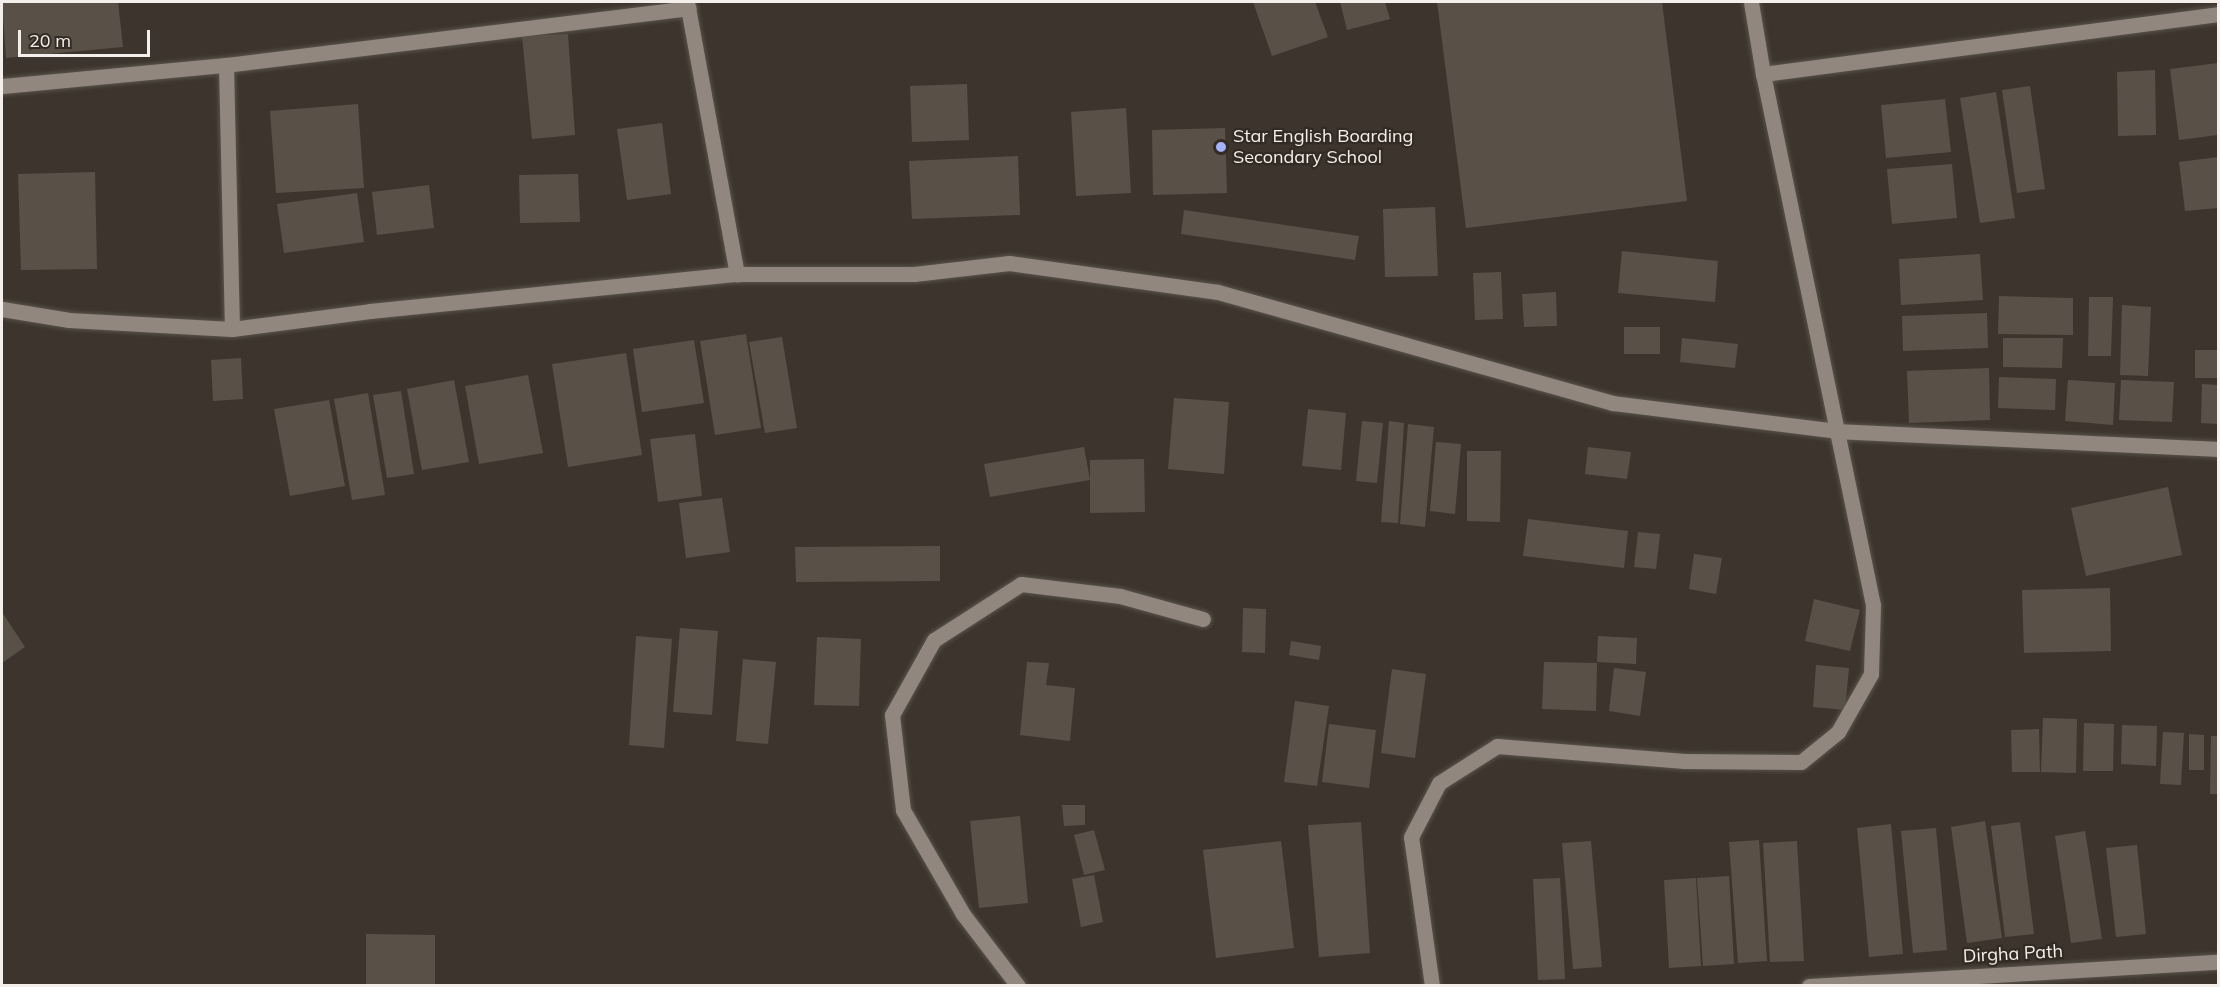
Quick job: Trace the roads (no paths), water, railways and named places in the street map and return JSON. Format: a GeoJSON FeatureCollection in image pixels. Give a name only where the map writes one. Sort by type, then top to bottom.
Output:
{"type":"FeatureCollection","features":[{"type":"Feature","properties":{"kind":"street"},"geometry":{"type":"LineString","coordinates":[[1432,986],[1412,837],[1439,783],[1497,746],[1684,761],[1801,762],[1838,732],[1871,674],[1873,605],[1762,74],[1751,2]]}},
{"type":"Feature","properties":{"kind":"street"},"geometry":{"type":"LineString","coordinates":[[2,86],[226,65],[688,5],[737,274]]}},
{"type":"Feature","properties":{"kind":"street"},"geometry":{"type":"LineString","coordinates":[[1762,74],[2218,14]]}},
{"type":"Feature","properties":{"kind":"street"},"geometry":{"type":"LineString","coordinates":[[226,65],[232,329]]}},
{"type":"Feature","properties":{"kind":"street"},"geometry":{"type":"LineString","coordinates":[[2,309],[69,320],[232,329],[370,311],[737,274],[914,274],[1009,263],[1218,292],[1613,403],[1837,431],[2218,449]]}},
{"type":"Feature","properties":{"kind":"street"},"geometry":{"type":"LineString","coordinates":[[1017,986],[963,914],[903,810],[891,715],[934,640],[1021,584],[1120,596],[1203,619]]}},
{"type":"Feature","properties":{"kind":"street","name":"Dirgha Path"},"geometry":{"type":"LineString","coordinates":[[1809,986],[2218,962]]}},
{"type":"Feature","properties":{"kind":"place","name":"Star English Boarding Secondary School"},"geometry":{"type":"Point","coordinates":[1221,147]}}]}
